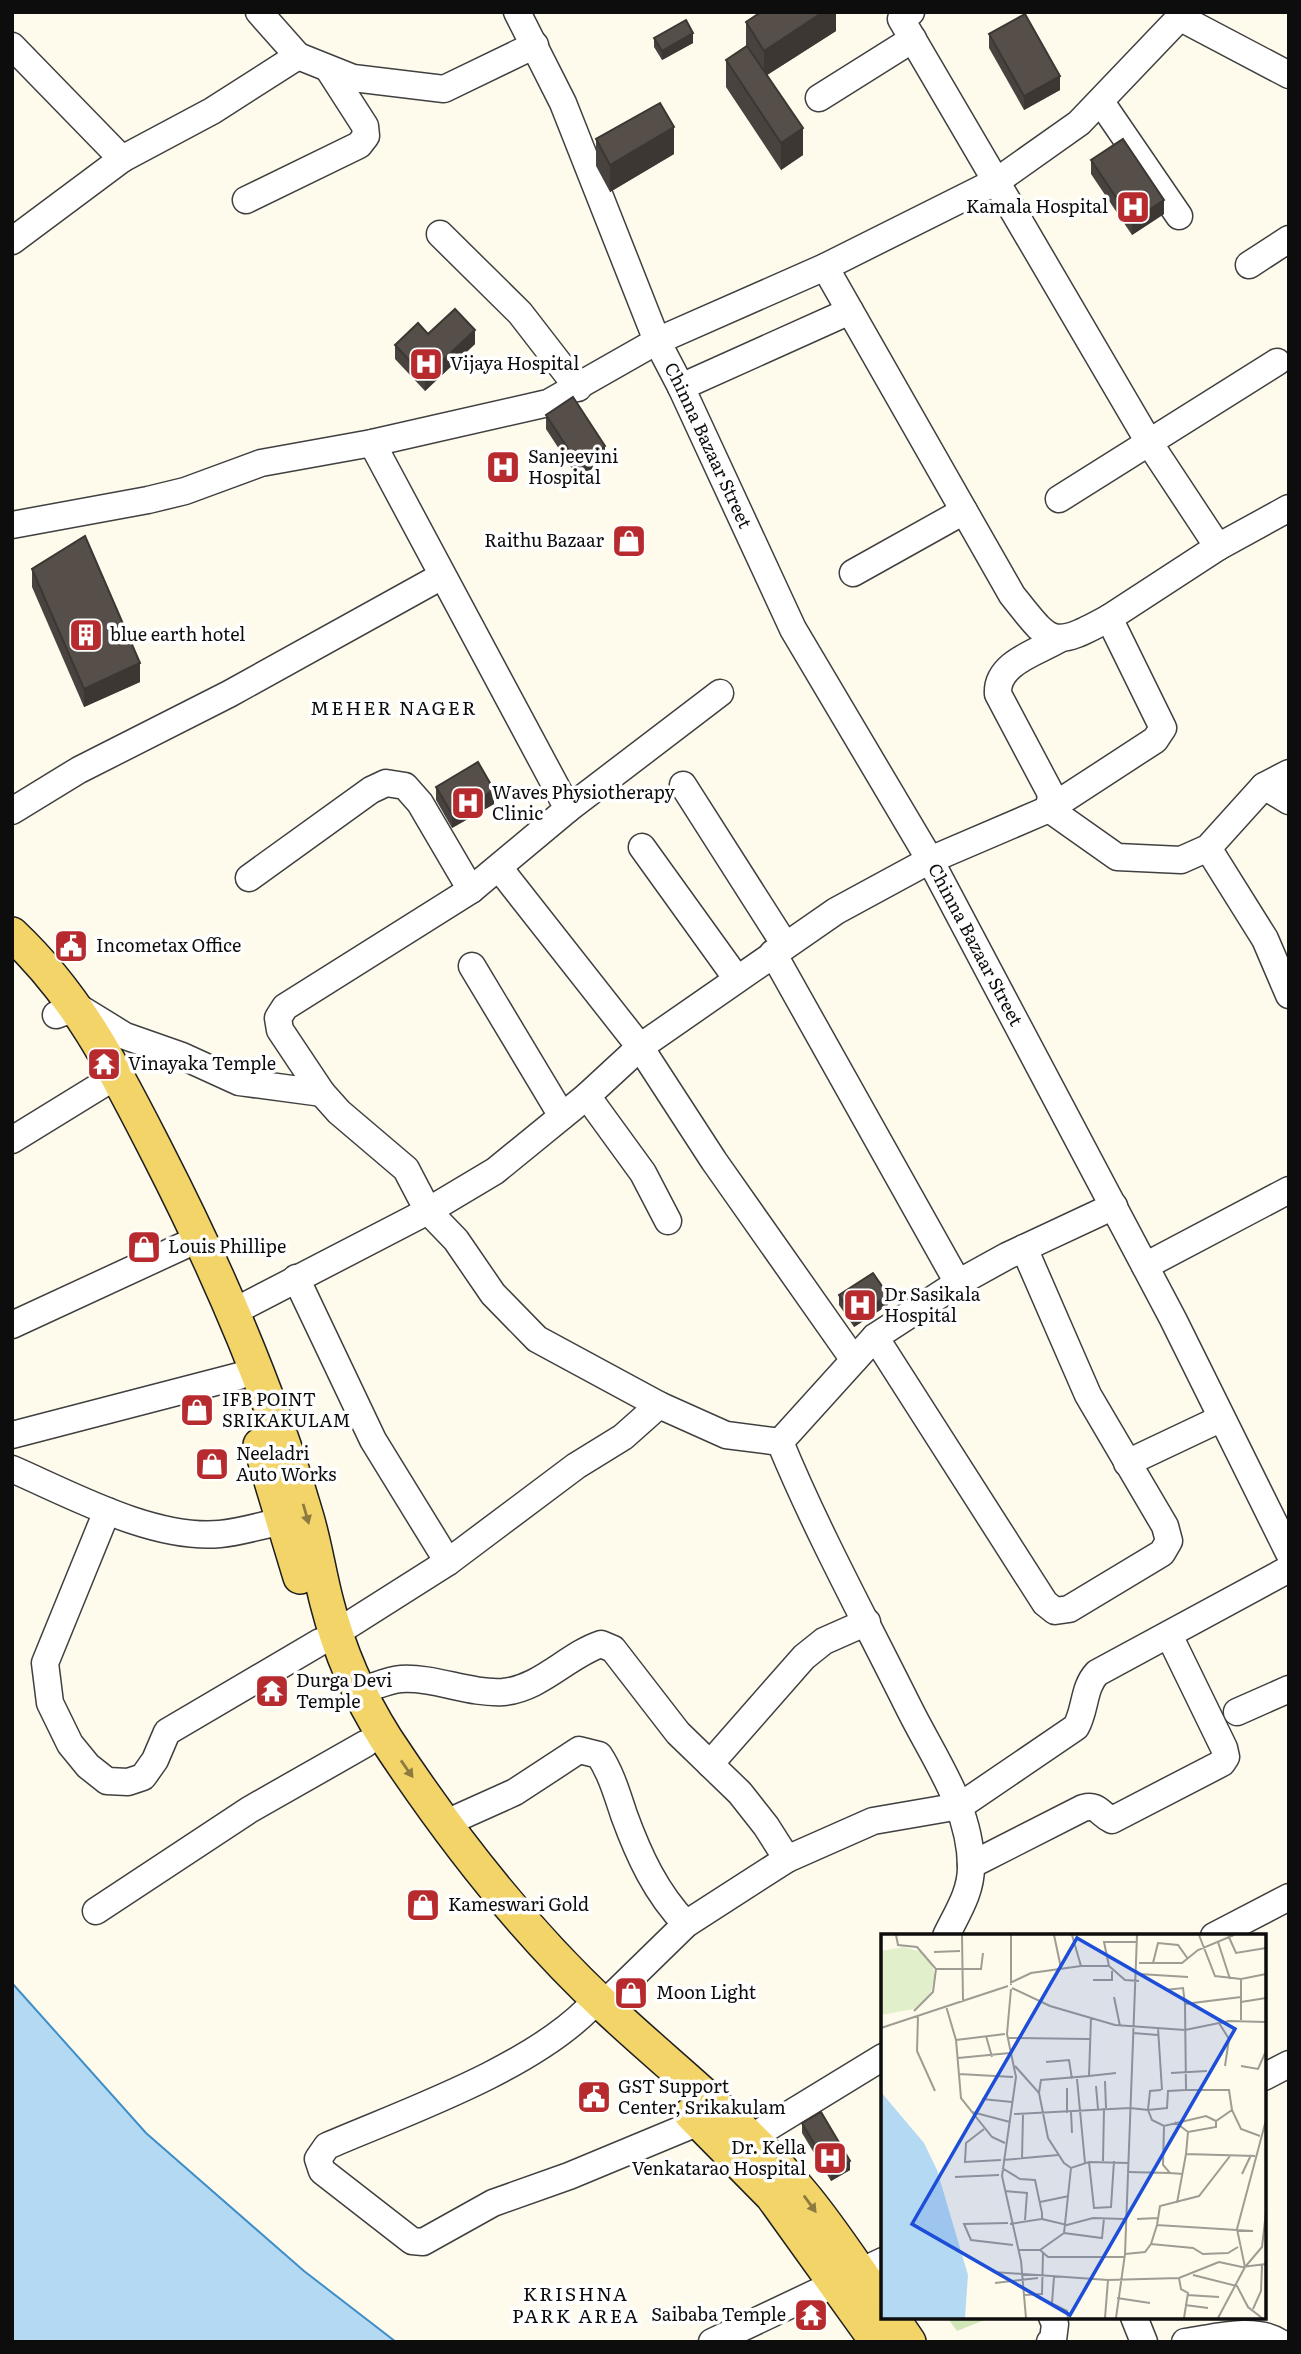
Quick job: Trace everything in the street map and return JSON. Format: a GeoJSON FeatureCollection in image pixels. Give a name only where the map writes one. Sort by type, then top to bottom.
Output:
{"type":"FeatureCollection","features":[{"type":"Feature","properties":{"kind":"main road"},"geometry":{"type":"LineString","coordinates":[[12,934],[49,970],[67,1011],[72,1034],[103,1084],[183,1246],[239,1376],[283,1521],[328,1638],[386,1738],[446,1823],[596,2007],[749,2139],[804,2195],[858,2271],[875,2325],[909,2342]]}},
{"type":"Feature","properties":{"kind":"main road"},"geometry":{"type":"LineString","coordinates":[[12,965],[67,1011],[118,1075],[235,1311],[260,1371],[307,1516],[338,1690],[365,1744],[393,1788],[430,1836],[596,2007],[699,2122],[772,2196],[858,2271]]}},
{"type":"Feature","properties":{"kind":"street"},"geometry":{"type":"LineString","coordinates":[[258,12],[298,56],[329,71],[381,83],[444,89],[534,45]]}},
{"type":"Feature","properties":{"kind":"street","name":"Chinna Bazaar Street"},"geometry":{"type":"LineString","coordinates":[[517,12],[563,103],[657,341],[793,629],[930,860],[1114,1206],[1289,1553]]}},
{"type":"Feature","properties":{"kind":"street"},"geometry":{"type":"LineString","coordinates":[[12,525],[148,500],[185,491],[261,464],[372,443],[548,403],[657,341],[825,267],[997,181],[1079,123],[1182,15],[1289,75]]}},
{"type":"Feature","properties":{"kind":"street"},"geometry":{"type":"LineString","coordinates":[[819,98],[905,21],[1150,444],[1218,547]]}},
{"type":"Feature","properties":{"kind":"street"},"geometry":{"type":"LineString","coordinates":[[12,46],[122,159]]}},
{"type":"Feature","properties":{"kind":"street"},"geometry":{"type":"LineString","coordinates":[[12,241],[122,159],[212,111],[298,56]]}},
{"type":"Feature","properties":{"kind":"street"},"geometry":{"type":"LineString","coordinates":[[246,200],[359,145],[366,136],[365,126],[329,71]]}},
{"type":"Feature","properties":{"kind":"street"},"geometry":{"type":"LineString","coordinates":[[1101,102],[1179,216]]}},
{"type":"Feature","properties":{"kind":"street"},"geometry":{"type":"LineString","coordinates":[[440,234],[520,313],[578,388]]}},
{"type":"Feature","properties":{"kind":"street"},"geometry":{"type":"LineString","coordinates":[[1249,265],[1289,239]]}},
{"type":"Feature","properties":{"kind":"street"},"geometry":{"type":"LineString","coordinates":[[825,267],[1012,595],[1042,633],[1058,640]]}},
{"type":"Feature","properties":{"kind":"street"},"geometry":{"type":"LineString","coordinates":[[681,387],[850,311]]}},
{"type":"Feature","properties":{"kind":"street"},"geometry":{"type":"LineString","coordinates":[[1059,499],[1277,362]]}},
{"type":"Feature","properties":{"kind":"street"},"geometry":{"type":"LineString","coordinates":[[372,443],[568,809]]}},
{"type":"Feature","properties":{"kind":"street"},"geometry":{"type":"LineString","coordinates":[[1049,809],[1051,794],[998,694],[998,681],[1005,670],[1058,640],[1074,638],[1218,547],[1289,508]]}},
{"type":"Feature","properties":{"kind":"street"},"geometry":{"type":"LineString","coordinates":[[853,573],[964,512]]}},
{"type":"Feature","properties":{"kind":"street"},"geometry":{"type":"LineString","coordinates":[[12,811],[79,770],[229,694],[442,576]]}},
{"type":"Feature","properties":{"kind":"street"},"geometry":{"type":"LineString","coordinates":[[235,1311],[428,1211],[495,1171],[587,1096],[640,1047],[836,911],[930,860],[1049,809],[1155,740],[1163,728],[1109,618]]}},
{"type":"Feature","properties":{"kind":"street"},"geometry":{"type":"LineString","coordinates":[[720,693],[568,809],[471,891],[285,1007],[278,1018],[281,1030],[322,1093],[339,1112],[406,1169],[428,1211],[456,1240],[493,1294],[537,1339],[659,1405],[726,1435],[780,1442]]}},
{"type":"Feature","properties":{"kind":"street"},"geometry":{"type":"LineString","coordinates":[[1049,809],[1117,857],[1181,860],[1208,848],[1264,786],[1289,773]]}},
{"type":"Feature","properties":{"kind":"street"},"geometry":{"type":"LineString","coordinates":[[249,878],[371,790],[386,783],[405,786],[420,803],[471,891]]}},
{"type":"Feature","properties":{"kind":"street"},"geometry":{"type":"LineString","coordinates":[[682,785],[779,949],[958,1283]]}},
{"type":"Feature","properties":{"kind":"street"},"geometry":{"type":"LineString","coordinates":[[1264,786],[1289,801]]}},
{"type":"Feature","properties":{"kind":"street"},"geometry":{"type":"LineString","coordinates":[[642,846],[737,979]]}},
{"type":"Feature","properties":{"kind":"street"},"geometry":{"type":"LineString","coordinates":[[1208,848],[1265,939],[1289,995]]}},
{"type":"Feature","properties":{"kind":"street"},"geometry":{"type":"LineString","coordinates":[[500,869],[640,1047],[714,1161],[854,1360]]}},
{"type":"Feature","properties":{"kind":"street"},"geometry":{"type":"LineString","coordinates":[[472,966],[562,1116]]}},
{"type":"Feature","properties":{"kind":"street"},"geometry":{"type":"LineString","coordinates":[[67,1011],[239,1082],[322,1093]]}},
{"type":"Feature","properties":{"kind":"street"},"geometry":{"type":"LineString","coordinates":[[12,1140],[103,1084]]}},
{"type":"Feature","properties":{"kind":"street"},"geometry":{"type":"LineString","coordinates":[[587,1096],[643,1173],[668,1221]]}},
{"type":"Feature","properties":{"kind":"street"},"geometry":{"type":"LineString","coordinates":[[1145,1266],[1289,1190]]}},
{"type":"Feature","properties":{"kind":"street"},"geometry":{"type":"LineString","coordinates":[[780,1442],[875,1337],[958,1283],[1024,1248],[1114,1206]]}},
{"type":"Feature","properties":{"kind":"street"},"geometry":{"type":"LineString","coordinates":[[12,1325],[183,1246]]}},
{"type":"Feature","properties":{"kind":"street"},"geometry":{"type":"LineString","coordinates":[[875,1337],[1045,1603],[1055,1611],[1069,1609],[1162,1553],[1169,1541],[1165,1526],[1088,1395],[1024,1248]]}},
{"type":"Feature","properties":{"kind":"street"},"geometry":{"type":"LineString","coordinates":[[296,1278],[373,1440],[448,1562]]}},
{"type":"Feature","properties":{"kind":"street"},"geometry":{"type":"LineString","coordinates":[[12,1435],[239,1376]]}},
{"type":"Feature","properties":{"kind":"street"},"geometry":{"type":"LineString","coordinates":[[107,1511],[45,1663],[50,1703],[70,1744],[88,1766],[107,1781],[128,1782],[143,1777],[155,1760],[167,1731],[328,1638],[448,1562],[576,1466],[623,1437],[659,1405]]}},
{"type":"Feature","properties":{"kind":"street"},"geometry":{"type":"LineString","coordinates":[[1127,1463],[1220,1419]]}},
{"type":"Feature","properties":{"kind":"street"},"geometry":{"type":"LineString","coordinates":[[780,1442],[816,1529],[867,1622],[960,1806],[971,1865],[970,1891],[947,1934]]}},
{"type":"Feature","properties":{"kind":"street"},"geometry":{"type":"LineString","coordinates":[[12,1469],[107,1511],[182,1533],[220,1534],[283,1521]]}},
{"type":"Feature","properties":{"kind":"street"},"geometry":{"type":"LineString","coordinates":[[699,2122],[569,2176],[494,2203],[423,2242],[412,2241],[322,2171],[318,2159],[327,2146],[497,2070],[574,2023],[596,2007],[686,1924],[787,1859],[873,1821],[960,1806],[1076,1727],[1083,1716],[1089,1682],[1097,1673],[1289,1569]]}},
{"type":"Feature","properties":{"kind":"street"},"geometry":{"type":"LineString","coordinates":[[710,1763],[804,1657],[824,1641],[867,1622]]}},
{"type":"Feature","properties":{"kind":"street"},"geometry":{"type":"LineString","coordinates":[[971,1865],[1083,1808],[1092,1805],[1112,1819],[1222,1763],[1226,1757],[1224,1748],[1169,1635]]}},
{"type":"Feature","properties":{"kind":"street"},"geometry":{"type":"LineString","coordinates":[[359,1691],[399,1679],[506,1692],[528,1684],[567,1664],[585,1650],[601,1644],[613,1649],[641,1681],[678,1733],[710,1763],[766,1826],[787,1859]]}},
{"type":"Feature","properties":{"kind":"street"},"geometry":{"type":"LineString","coordinates":[[1237,1712],[1289,1689]]}},
{"type":"Feature","properties":{"kind":"street"},"geometry":{"type":"LineString","coordinates":[[96,1911],[249,1810],[365,1744]]}},
{"type":"Feature","properties":{"kind":"street"},"geometry":{"type":"LineString","coordinates":[[446,1823],[516,1792],[579,1751],[599,1755],[608,1769],[639,1854],[666,1903],[686,1924]]}},
{"type":"Feature","properties":{"kind":"street"},"geometry":{"type":"LineString","coordinates":[[1218,1934],[1289,1897]]}},
{"type":"Feature","properties":{"kind":"street"},"geometry":{"type":"LineString","coordinates":[[749,2139],[881,2060]]}},
{"type":"Feature","properties":{"kind":"street"},"geometry":{"type":"LineString","coordinates":[[1266,2076],[1289,2064]]}},
{"type":"Feature","properties":{"kind":"street"},"geometry":{"type":"LineString","coordinates":[[712,2342],[858,2271]]}},
{"type":"Feature","properties":{"kind":"street"},"geometry":{"type":"LineString","coordinates":[[1050,2342],[1054,2340],[1053,2319]]}},
{"type":"Feature","properties":{"kind":"street"},"geometry":{"type":"LineString","coordinates":[[1135,2319],[1144,2342]]}},
{"type":"Feature","properties":{"kind":"street"},"geometry":{"type":"LineString","coordinates":[[1185,2342],[1244,2335],[1270,2336],[1279,2342]]}},
{"type":"Feature","properties":{"kind":"green space"},"geometry":{"type":"Polygon","coordinates":[[[948,2319],[987,2319],[957,2331],[948,2319]]]}},
{"type":"Feature","properties":{"kind":"water"},"geometry":{"type":"Polygon","coordinates":[[[12,1983],[146,2133],[304,2271],[396,2342],[12,2342],[12,1983]]]}},
{"type":"Feature","properties":{"kind":"building"},"geometry":{"type":"Polygon","coordinates":[[[761,12],[823,12],[764,51],[746,22],[761,12]]]}},
{"type":"Feature","properties":{"kind":"building"},"geometry":{"type":"Polygon","coordinates":[[[1025,14],[1060,76],[1024,96],[989,34],[1025,14]]]}},
{"type":"Feature","properties":{"kind":"building"},"geometry":{"type":"Polygon","coordinates":[[[686,20],[693,33],[662,51],[654,38],[686,20]]]}},
{"type":"Feature","properties":{"kind":"building"},"geometry":{"type":"Polygon","coordinates":[[[747,46],[803,128],[781,143],[726,60],[747,46]]]}},
{"type":"Feature","properties":{"kind":"building"},"geometry":{"type":"Polygon","coordinates":[[[660,103],[674,127],[610,165],[596,139],[660,103]]]}},
{"type":"Feature","properties":{"kind":"building"},"geometry":{"type":"Polygon","coordinates":[[[1123,139],[1164,200],[1132,221],[1091,160],[1123,139]]]}},
{"type":"Feature","properties":{"kind":"building"},"geometry":{"type":"Polygon","coordinates":[[[455,309],[475,330],[425,377],[395,345],[418,323],[428,334],[455,309]]]}},
{"type":"Feature","properties":{"kind":"building"},"geometry":{"type":"Polygon","coordinates":[[[573,397],[605,446],[578,464],[546,415],[573,397]]]}},
{"type":"Feature","properties":{"kind":"building","name":"blue earth hotel"},"geometry":{"type":"Polygon","coordinates":[[[85,536],[140,663],[84,689],[32,569],[85,536]]]}},
{"type":"Feature","properties":{"kind":"building"},"geometry":{"type":"Polygon","coordinates":[[[478,762],[494,790],[452,814],[436,787],[478,762]]]}},
{"type":"Feature","properties":{"kind":"building"},"geometry":{"type":"Polygon","coordinates":[[[873,1273],[888,1295],[854,1318],[839,1295],[873,1273]]]}},
{"type":"Feature","properties":{"kind":"building"},"geometry":{"type":"Polygon","coordinates":[[[821,2112],[850,2161],[831,2172],[802,2123],[821,2112]]]}},
{"type":"Feature","properties":{"kind":"place","name":"Kamala Hospital"},"geometry":{"type":"Point","coordinates":[1133,207]}},
{"type":"Feature","properties":{"kind":"place","name":"Vijaya Hospital"},"geometry":{"type":"Point","coordinates":[426,364]}},
{"type":"Feature","properties":{"kind":"place","name":"Sanjeevini Hospital"},"geometry":{"type":"Point","coordinates":[503,467]}},
{"type":"Feature","properties":{"kind":"place","name":"Raithu Bazaar"},"geometry":{"type":"Point","coordinates":[629,541]}},
{"type":"Feature","properties":{"kind":"place","name":"blue earth hotel"},"geometry":{"type":"Point","coordinates":[86,635]}},
{"type":"Feature","properties":{"kind":"place","name":"Waves Physiotherapy Clinic"},"geometry":{"type":"Point","coordinates":[468,803]}},
{"type":"Feature","properties":{"kind":"place","name":"Incometax Office"},"geometry":{"type":"Point","coordinates":[71,946]}},
{"type":"Feature","properties":{"kind":"place","name":"Vinayaka Temple"},"geometry":{"type":"Point","coordinates":[104,1064]}},
{"type":"Feature","properties":{"kind":"place","name":"Louis Phillipe"},"geometry":{"type":"Point","coordinates":[144,1247]}},
{"type":"Feature","properties":{"kind":"place","name":"Dr Sasikala Hospital"},"geometry":{"type":"Point","coordinates":[860,1305]}},
{"type":"Feature","properties":{"kind":"place","name":"IFB POINT SRIKAKULAM"},"geometry":{"type":"Point","coordinates":[197,1410]}},
{"type":"Feature","properties":{"kind":"place","name":"Neeladri Auto Works"},"geometry":{"type":"Point","coordinates":[212,1464]}},
{"type":"Feature","properties":{"kind":"place","name":"Durga Devi Temple"},"geometry":{"type":"Point","coordinates":[272,1691]}},
{"type":"Feature","properties":{"kind":"place","name":"Kameswari Gold"},"geometry":{"type":"Point","coordinates":[423,1905]}},
{"type":"Feature","properties":{"kind":"place","name":"Moon Light"},"geometry":{"type":"Point","coordinates":[631,1993]}},
{"type":"Feature","properties":{"kind":"place","name":"GST Support Center, Srikakulam"},"geometry":{"type":"Point","coordinates":[594,2097]}},
{"type":"Feature","properties":{"kind":"place","name":"Dr. Kella Venkatarao Hospital"},"geometry":{"type":"Point","coordinates":[830,2158]}},
{"type":"Feature","properties":{"kind":"place","name":"Saibaba Temple"},"geometry":{"type":"Point","coordinates":[811,2315]}},
{"type":"Feature","properties":{"kind":"district","name":"MEHER NAGER"},"geometry":{"type":"Point","coordinates":[394,708]}},
{"type":"Feature","properties":{"kind":"district","name":"KRISHNA PARK AREA"},"geometry":{"type":"Point","coordinates":[576,2305]}}]}
